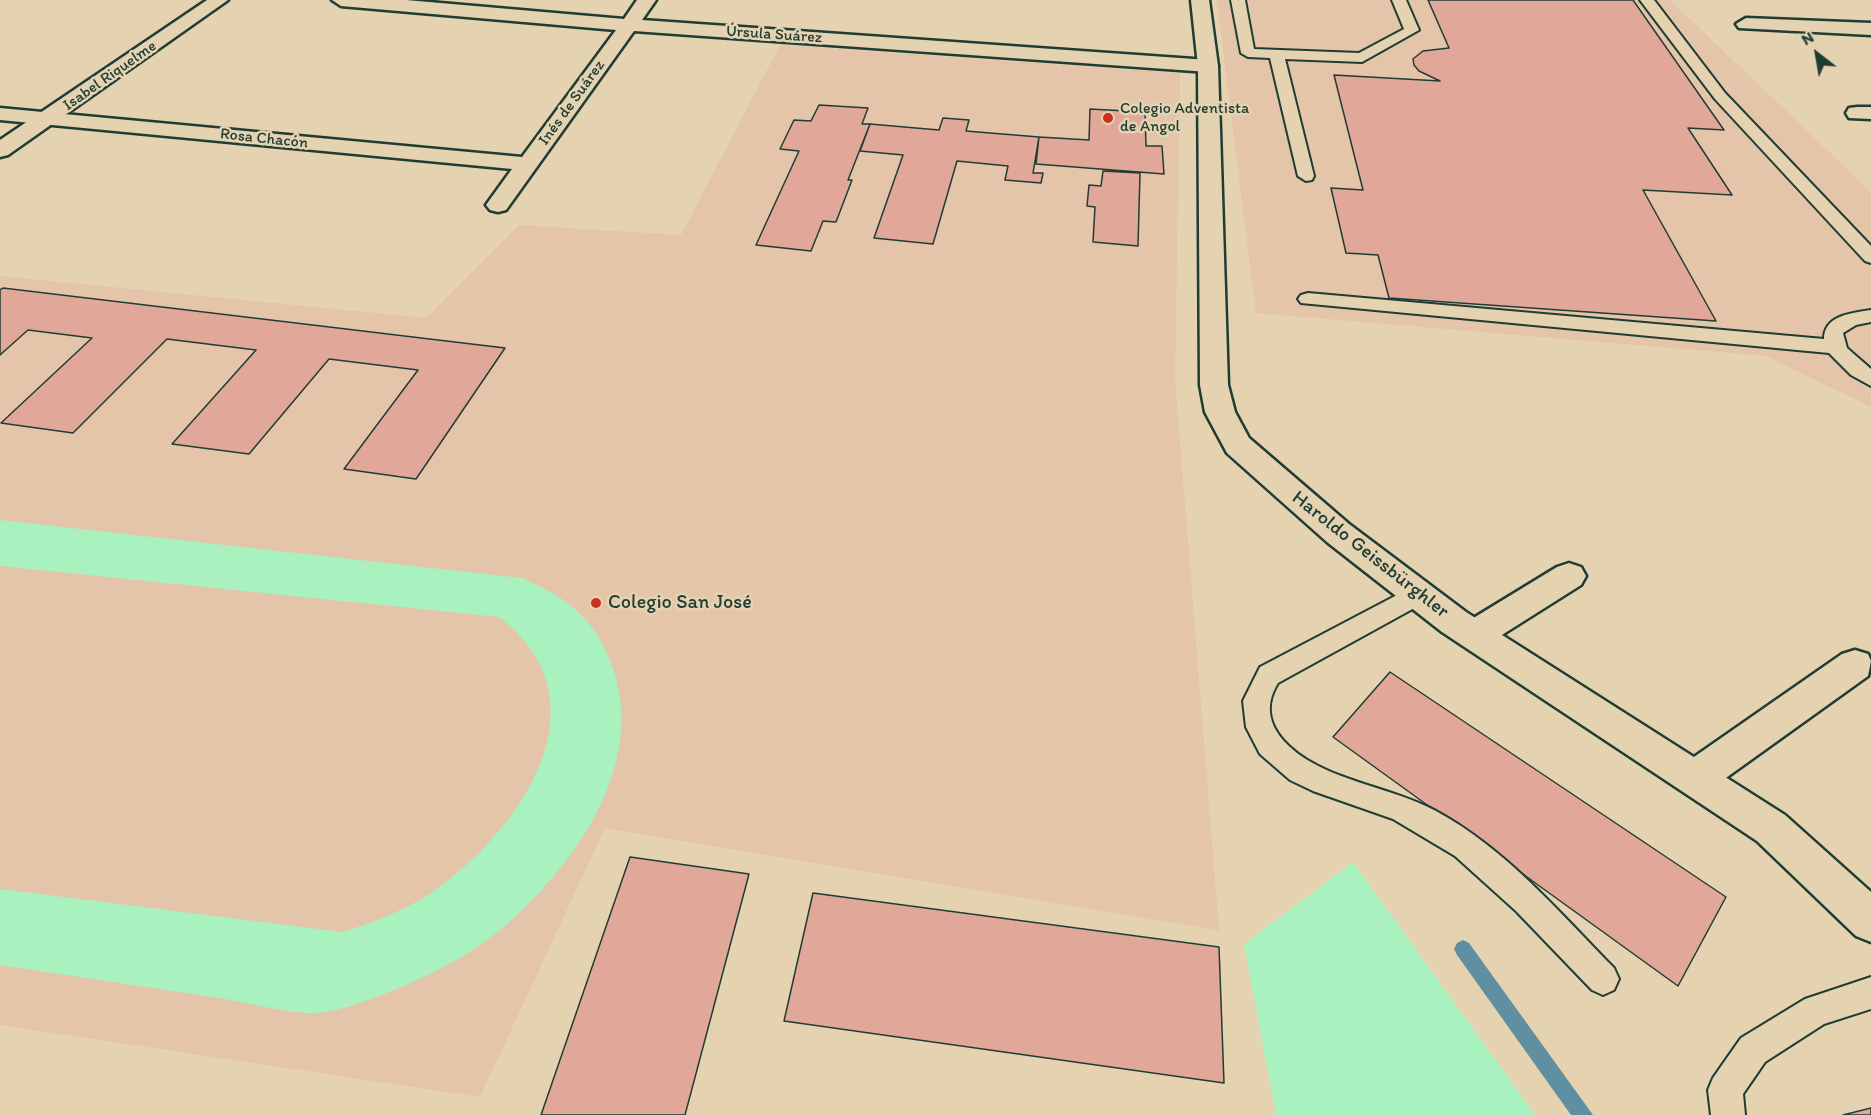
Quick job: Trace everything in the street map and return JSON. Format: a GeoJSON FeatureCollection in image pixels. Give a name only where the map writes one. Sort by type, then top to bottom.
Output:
{"type":"FeatureCollection","features":[{"type":"Feature","properties":{"kind":"street","name":"Isabel Riquelme"},"geometry":{"type":"LineString","coordinates":[[0,150],[51,118],[219,0]]}},
{"type":"Feature","properties":{"kind":"street","name":"Úrsula Suárez"},"geometry":{"type":"LineString","coordinates":[[341,0],[629,25],[1208,66]]}},
{"type":"Feature","properties":{"kind":"street","name":"Inés de Suárez"},"geometry":{"type":"LineString","coordinates":[[498,205],[647,0]]}},
{"type":"Feature","properties":{"kind":"street","name":"Haroldo Geissbürghler"},"geometry":{"type":"LineString","coordinates":[[1200,0],[1208,66],[1215,385],[1220,412],[1238,445],[1338,533],[1474,635],[1771,828],[1871,921]]}},
{"type":"Feature","properties":{"kind":"street"},"geometry":{"type":"LineString","coordinates":[[1746,24],[1871,29]]}},
{"type":"Feature","properties":{"kind":"street","name":"Rosa Chacón"},"geometry":{"type":"LineString","coordinates":[[0,114],[527,165]]}},
{"type":"Feature","properties":{"kind":"street"},"geometry":{"type":"LineString","coordinates":[[1474,635],[1569,576]]}},
{"type":"Feature","properties":{"kind":"street"},"geometry":{"type":"LineString","coordinates":[[1695,778],[1855,665]]}},
{"type":"Feature","properties":{"kind":"lane"},"geometry":{"type":"LineString","coordinates":[[1238,0],[1248,53],[1362,58],[1412,30],[1397,0]]}},
{"type":"Feature","properties":{"kind":"lane"},"geometry":{"type":"LineString","coordinates":[[1647,0],[1720,96],[1871,256]]}},
{"type":"Feature","properties":{"kind":"lane"},"geometry":{"type":"LineString","coordinates":[[1276,54],[1306,176]]}},
{"type":"Feature","properties":{"kind":"lane"},"geometry":{"type":"LineString","coordinates":[[1308,299],[1835,347]]}},
{"type":"Feature","properties":{"kind":"lane"},"geometry":{"type":"LineString","coordinates":[[1871,316],[1840,322],[1833,331],[1835,347],[1855,370],[1871,379]]}},
{"type":"Feature","properties":{"kind":"lane"},"geometry":{"type":"LineString","coordinates":[[1418,594],[1269,675],[1259,689],[1255,706],[1259,727],[1270,746],[1311,777],[1402,810],[1443,831],[1481,858],[1603,979]]}},
{"type":"Feature","properties":{"kind":"lane"},"geometry":{"type":"LineString","coordinates":[[1728,1115],[1725,1090],[1754,1050],[1816,1010],[1871,993]]}},
{"type":"Feature","properties":{"kind":"shaded area"},"geometry":{"type":"Polygon","coordinates":[[[1217,0],[1670,0],[1871,192],[1871,407],[1766,356],[1256,313],[1217,0]]]}},
{"type":"Feature","properties":{"kind":"shaded area","name":"Colegio San José"},"geometry":{"type":"Polygon","coordinates":[[[780,45],[1180,73],[1175,379],[1219,930],[605,828],[480,1097],[0,1025],[0,276],[426,318],[519,225],[681,235],[780,45]]]}},
{"type":"Feature","properties":{"kind":"green space"},"geometry":{"type":"Polygon","coordinates":[[[0,520],[522,578],[550,592],[576,610],[595,631],[609,657],[621,709],[620,743],[612,776],[599,808],[582,838],[562,866],[502,929],[437,971],[384,994],[341,1009],[314,1013],[293,1012],[219,998],[0,965],[0,889],[343,932],[388,916],[431,893],[464,867],[494,836],[521,802],[540,764],[550,726],[548,688],[532,651],[499,617],[0,566],[0,520]]]}},
{"type":"Feature","properties":{"kind":"green space"},"geometry":{"type":"Polygon","coordinates":[[[1353,862],[1535,1115],[1276,1115],[1244,944],[1353,862]]]}},
{"type":"Feature","properties":{"kind":"building"},"geometry":{"type":"Polygon","coordinates":[[[1428,0],[1633,0],[1724,130],[1688,128],[1732,195],[1643,190],[1716,321],[1389,298],[1378,255],[1346,253],[1331,188],[1363,190],[1334,75],[1440,81],[1419,71],[1413,59],[1423,51],[1449,48],[1428,0]]]}},
{"type":"Feature","properties":{"kind":"building"},"geometry":{"type":"Polygon","coordinates":[[[819,105],[868,108],[862,124],[870,124],[848,180],[852,180],[836,222],[823,221],[811,251],[756,245],[799,151],[780,149],[794,120],[811,121],[819,105]]]}},
{"type":"Feature","properties":{"kind":"building"},"geometry":{"type":"Polygon","coordinates":[[[1090,109],[1145,112],[1146,146],[1162,146],[1164,174],[1036,164],[1039,137],[1089,140],[1090,109]]]}},
{"type":"Feature","properties":{"kind":"building"},"geometry":{"type":"Polygon","coordinates":[[[943,118],[969,120],[966,131],[1039,137],[1033,173],[1043,173],[1041,183],[1005,180],[1008,166],[957,161],[933,244],[874,238],[903,155],[860,151],[870,124],[939,130],[943,118]]]}},
{"type":"Feature","properties":{"kind":"building"},"geometry":{"type":"Polygon","coordinates":[[[1103,171],[1140,173],[1138,246],[1093,242],[1095,207],[1087,206],[1089,185],[1101,186],[1103,171]]]}},
{"type":"Feature","properties":{"kind":"building"},"geometry":{"type":"Polygon","coordinates":[[[3,288],[505,348],[416,479],[344,469],[418,370],[329,359],[249,454],[172,444],[256,350],[167,339],[73,433],[1,423],[92,338],[28,330],[0,355],[0,290],[3,288]]]}},
{"type":"Feature","properties":{"kind":"building"},"geometry":{"type":"Polygon","coordinates":[[[1390,672],[1726,897],[1678,986],[1333,737],[1390,672]]]}},
{"type":"Feature","properties":{"kind":"building"},"geometry":{"type":"Polygon","coordinates":[[[630,857],[749,874],[685,1115],[541,1115],[630,857]]]}},
{"type":"Feature","properties":{"kind":"building"},"geometry":{"type":"Polygon","coordinates":[[[813,893],[1219,947],[1224,1083],[784,1021],[813,893]]]}},
{"type":"Feature","properties":{"kind":"building"},"geometry":{"type":"Polygon","coordinates":[[[1871,1108],[1871,1115],[1843,1115],[1871,1108]]]}},
{"type":"Feature","properties":{"kind":"waterway"},"geometry":{"type":"LineString","coordinates":[[1463,949],[1583,1115]]}},
{"type":"Feature","properties":{"kind":"place","name":"Colegio Adventista de Angol"},"geometry":{"type":"Point","coordinates":[1108,118]}},
{"type":"Feature","properties":{"kind":"place","name":"Colegio San José"},"geometry":{"type":"Point","coordinates":[596,603]}}]}
